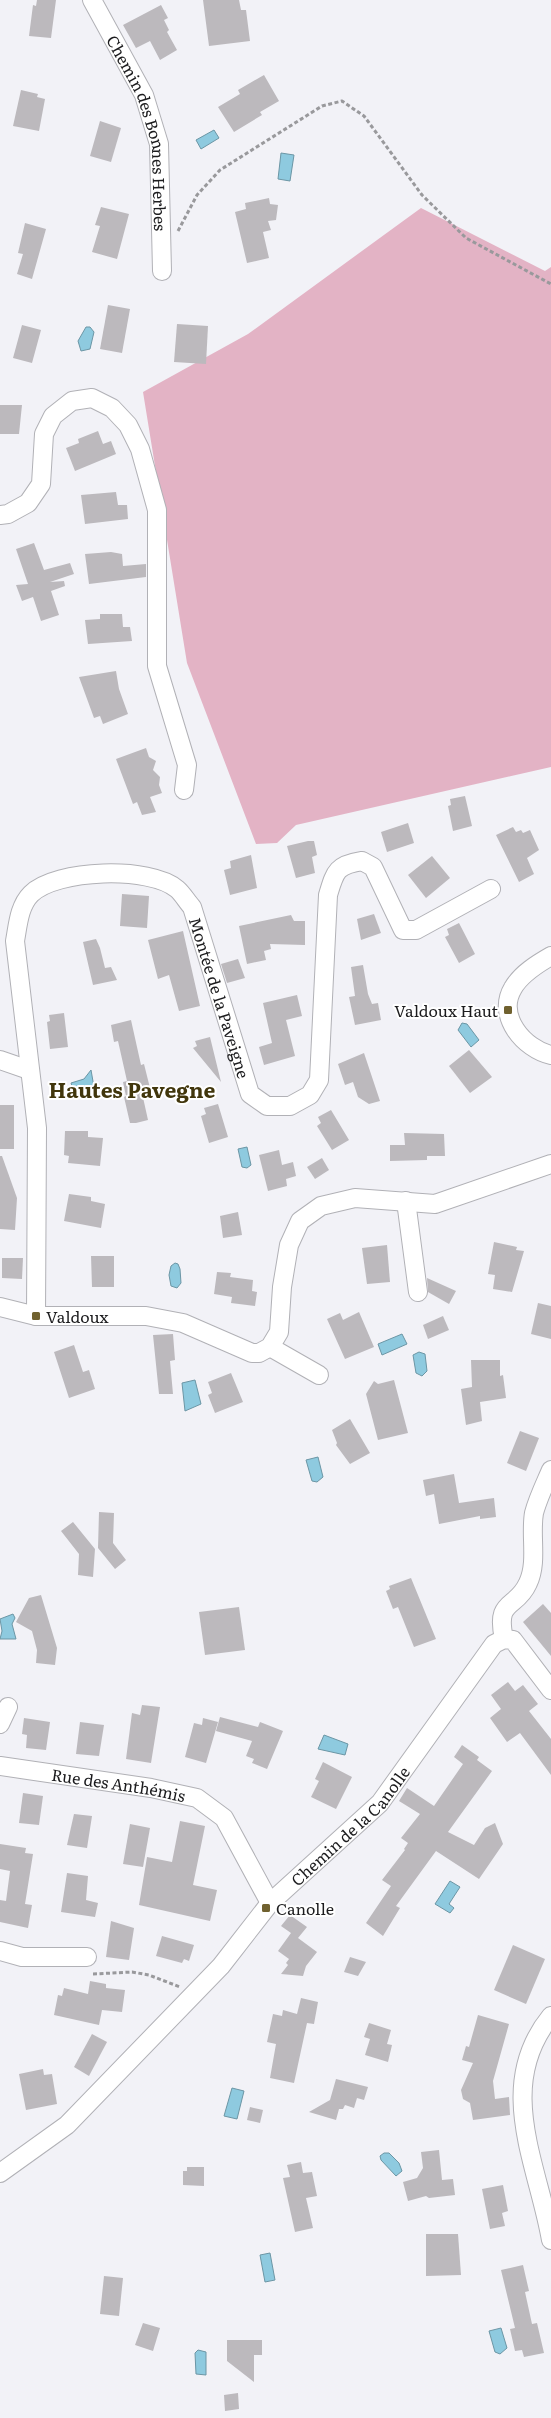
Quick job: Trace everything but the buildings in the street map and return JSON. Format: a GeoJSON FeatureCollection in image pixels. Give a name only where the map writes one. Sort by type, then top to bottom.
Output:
{"type":"FeatureCollection","features":[{"type":"Feature","properties":{"kind":"street","name":"Chemin des Bonnes Herbes"},"geometry":{"type":"LineString","coordinates":[[92,0],[144,94],[159,144],[162,271]]}},
{"type":"Feature","properties":{"kind":"street"},"geometry":{"type":"LineString","coordinates":[[0,515],[8,514],[28,503],[41,484],[44,434],[53,416],[72,401],[92,398],[112,408],[128,425],[140,449],[157,510],[157,666],[186,765],[184,790]]}},
{"type":"Feature","properties":{"kind":"street","name":"Montée de la Paveigne"},"geometry":{"type":"LineString","coordinates":[[36,1316],[37,1128],[15,941],[20,914],[30,895],[44,884],[66,877],[131,874],[155,879],[177,889],[192,907],[250,1094],[266,1106],[290,1106],[310,1095],[319,1080],[328,896],[334,876],[345,864],[362,860],[374,867],[403,930],[416,930],[491,889]]}},
{"type":"Feature","properties":{"kind":"street"},"geometry":{"type":"LineString","coordinates":[[551,956],[523,976],[512,989],[508,1010],[509,1019],[523,1040],[534,1049],[551,1055]]}},
{"type":"Feature","properties":{"kind":"street"},"geometry":{"type":"LineString","coordinates":[[0,1060],[29,1070]]}},
{"type":"Feature","properties":{"kind":"street"},"geometry":{"type":"LineString","coordinates":[[0,1307],[36,1316],[146,1316],[183,1323],[252,1353],[259,1353],[270,1347],[279,1332],[282,1287],[289,1245],[300,1221],[321,1206],[355,1198],[435,1204],[551,1164]]}},
{"type":"Feature","properties":{"kind":"street"},"geometry":{"type":"LineString","coordinates":[[406,1201],[418,1292]]}},
{"type":"Feature","properties":{"kind":"street"},"geometry":{"type":"LineString","coordinates":[[270,1347],[319,1375]]}},
{"type":"Feature","properties":{"kind":"street"},"geometry":{"type":"LineString","coordinates":[[551,1470],[534,1514],[531,1570],[528,1583],[520,1594],[504,1607],[501,1619],[504,1639],[512,1640],[551,1690]]}},
{"type":"Feature","properties":{"kind":"street","name":"Chemin de la Canolle"},"geometry":{"type":"LineString","coordinates":[[0,2173],[67,2125],[221,1966],[270,1903],[380,1803],[494,1644],[504,1639]]}},
{"type":"Feature","properties":{"kind":"street"},"geometry":{"type":"LineString","coordinates":[[0,1724],[8,1706]]}},
{"type":"Feature","properties":{"kind":"street","name":"Rue des Anthémis"},"geometry":{"type":"LineString","coordinates":[[0,1766],[151,1788],[198,1798],[224,1818],[270,1903]]}},
{"type":"Feature","properties":{"kind":"street"},"geometry":{"type":"LineString","coordinates":[[0,1951],[22,1956],[87,1957]]}},
{"type":"Feature","properties":{"kind":"street"},"geometry":{"type":"LineString","coordinates":[[551,2016],[542,2028],[529,2056],[523,2081],[522,2108],[525,2136],[547,2214],[551,2240]]}},
{"type":"Feature","properties":{"kind":"path"},"geometry":{"type":"LineString","coordinates":[[161,240],[180,230],[197,195],[220,170],[322,106],[342,101],[364,116],[422,195],[466,238],[551,284]]}},
{"type":"Feature","properties":{"kind":"path"},"geometry":{"type":"LineString","coordinates":[[87,1957],[88,1972],[92,1974],[132,1972],[149,1975],[195,1993]]}},
{"type":"Feature","properties":{"kind":"shaded area"},"geometry":{"type":"Polygon","coordinates":[[[421,208],[545,271],[551,267],[551,767],[296,825],[277,843],[256,844],[187,663],[143,392],[248,334],[421,208]]]}},
{"type":"Feature","properties":{"kind":"water"},"geometry":{"type":"Polygon","coordinates":[[[214,130],[219,138],[201,149],[196,140],[214,130]]]}},
{"type":"Feature","properties":{"kind":"water"},"geometry":{"type":"Polygon","coordinates":[[[281,153],[294,155],[290,181],[278,179],[281,153]]]}},
{"type":"Feature","properties":{"kind":"water"},"geometry":{"type":"Polygon","coordinates":[[[86,327],[90,327],[94,332],[90,349],[81,351],[78,341],[86,327]]]}},
{"type":"Feature","properties":{"kind":"water"},"geometry":{"type":"Polygon","coordinates":[[[462,1023],[467,1024],[479,1040],[471,1047],[458,1030],[462,1023]]]}},
{"type":"Feature","properties":{"kind":"water"},"geometry":{"type":"Polygon","coordinates":[[[91,1070],[94,1087],[74,1093],[71,1083],[84,1079],[91,1070]]]}},
{"type":"Feature","properties":{"kind":"water"},"geometry":{"type":"Polygon","coordinates":[[[247,1147],[251,1165],[247,1168],[242,1167],[238,1149],[247,1147]]]}},
{"type":"Feature","properties":{"kind":"water"},"geometry":{"type":"Polygon","coordinates":[[[175,1263],[178,1264],[180,1269],[181,1283],[177,1288],[171,1286],[169,1275],[171,1266],[175,1263]]]}},
{"type":"Feature","properties":{"kind":"water"},"geometry":{"type":"Polygon","coordinates":[[[402,1334],[407,1344],[382,1355],[378,1344],[402,1334]]]}},
{"type":"Feature","properties":{"kind":"water"},"geometry":{"type":"Polygon","coordinates":[[[419,1352],[425,1354],[427,1371],[422,1376],[416,1373],[413,1355],[419,1352]]]}},
{"type":"Feature","properties":{"kind":"water"},"geometry":{"type":"Polygon","coordinates":[[[195,1380],[201,1404],[185,1411],[182,1383],[195,1380]]]}},
{"type":"Feature","properties":{"kind":"water"},"geometry":{"type":"Polygon","coordinates":[[[318,1457],[323,1477],[317,1482],[312,1481],[306,1460],[318,1457]]]}},
{"type":"Feature","properties":{"kind":"water"},"geometry":{"type":"Polygon","coordinates":[[[13,1614],[15,1618],[12,1624],[16,1639],[0,1639],[2,1631],[0,1619],[13,1614]]]}},
{"type":"Feature","properties":{"kind":"water"},"geometry":{"type":"Polygon","coordinates":[[[324,1735],[348,1744],[345,1755],[318,1749],[324,1735]]]}},
{"type":"Feature","properties":{"kind":"water"},"geometry":{"type":"Polygon","coordinates":[[[450,1881],[460,1887],[449,1904],[454,1908],[450,1913],[435,1904],[450,1881]]]}},
{"type":"Feature","properties":{"kind":"water"},"geometry":{"type":"Polygon","coordinates":[[[232,2088],[244,2091],[237,2119],[224,2116],[232,2088]]]}},
{"type":"Feature","properties":{"kind":"water"},"geometry":{"type":"Polygon","coordinates":[[[384,2153],[389,2153],[399,2163],[402,2171],[396,2176],[381,2160],[380,2156],[384,2153]]]}},
{"type":"Feature","properties":{"kind":"water"},"geometry":{"type":"Polygon","coordinates":[[[270,2253],[275,2280],[265,2282],[260,2255],[270,2253]]]}},
{"type":"Feature","properties":{"kind":"water"},"geometry":{"type":"Polygon","coordinates":[[[501,2328],[507,2348],[500,2354],[495,2352],[489,2331],[501,2328]]]}},
{"type":"Feature","properties":{"kind":"water"},"geometry":{"type":"Polygon","coordinates":[[[198,2350],[206,2352],[206,2375],[196,2374],[195,2353],[198,2350]]]}},
{"type":"Feature","properties":{"kind":"place","name":"Valdoux Haut"},"geometry":{"type":"Point","coordinates":[508,1010]}},
{"type":"Feature","properties":{"kind":"place","name":"Valdoux"},"geometry":{"type":"Point","coordinates":[36,1316]}},
{"type":"Feature","properties":{"kind":"place","name":"Canolle"},"geometry":{"type":"Point","coordinates":[266,1908]}},
{"type":"Feature","properties":{"kind":"district","name":"Hautes Pavegne"},"geometry":{"type":"Point","coordinates":[132,1088]}}]}
